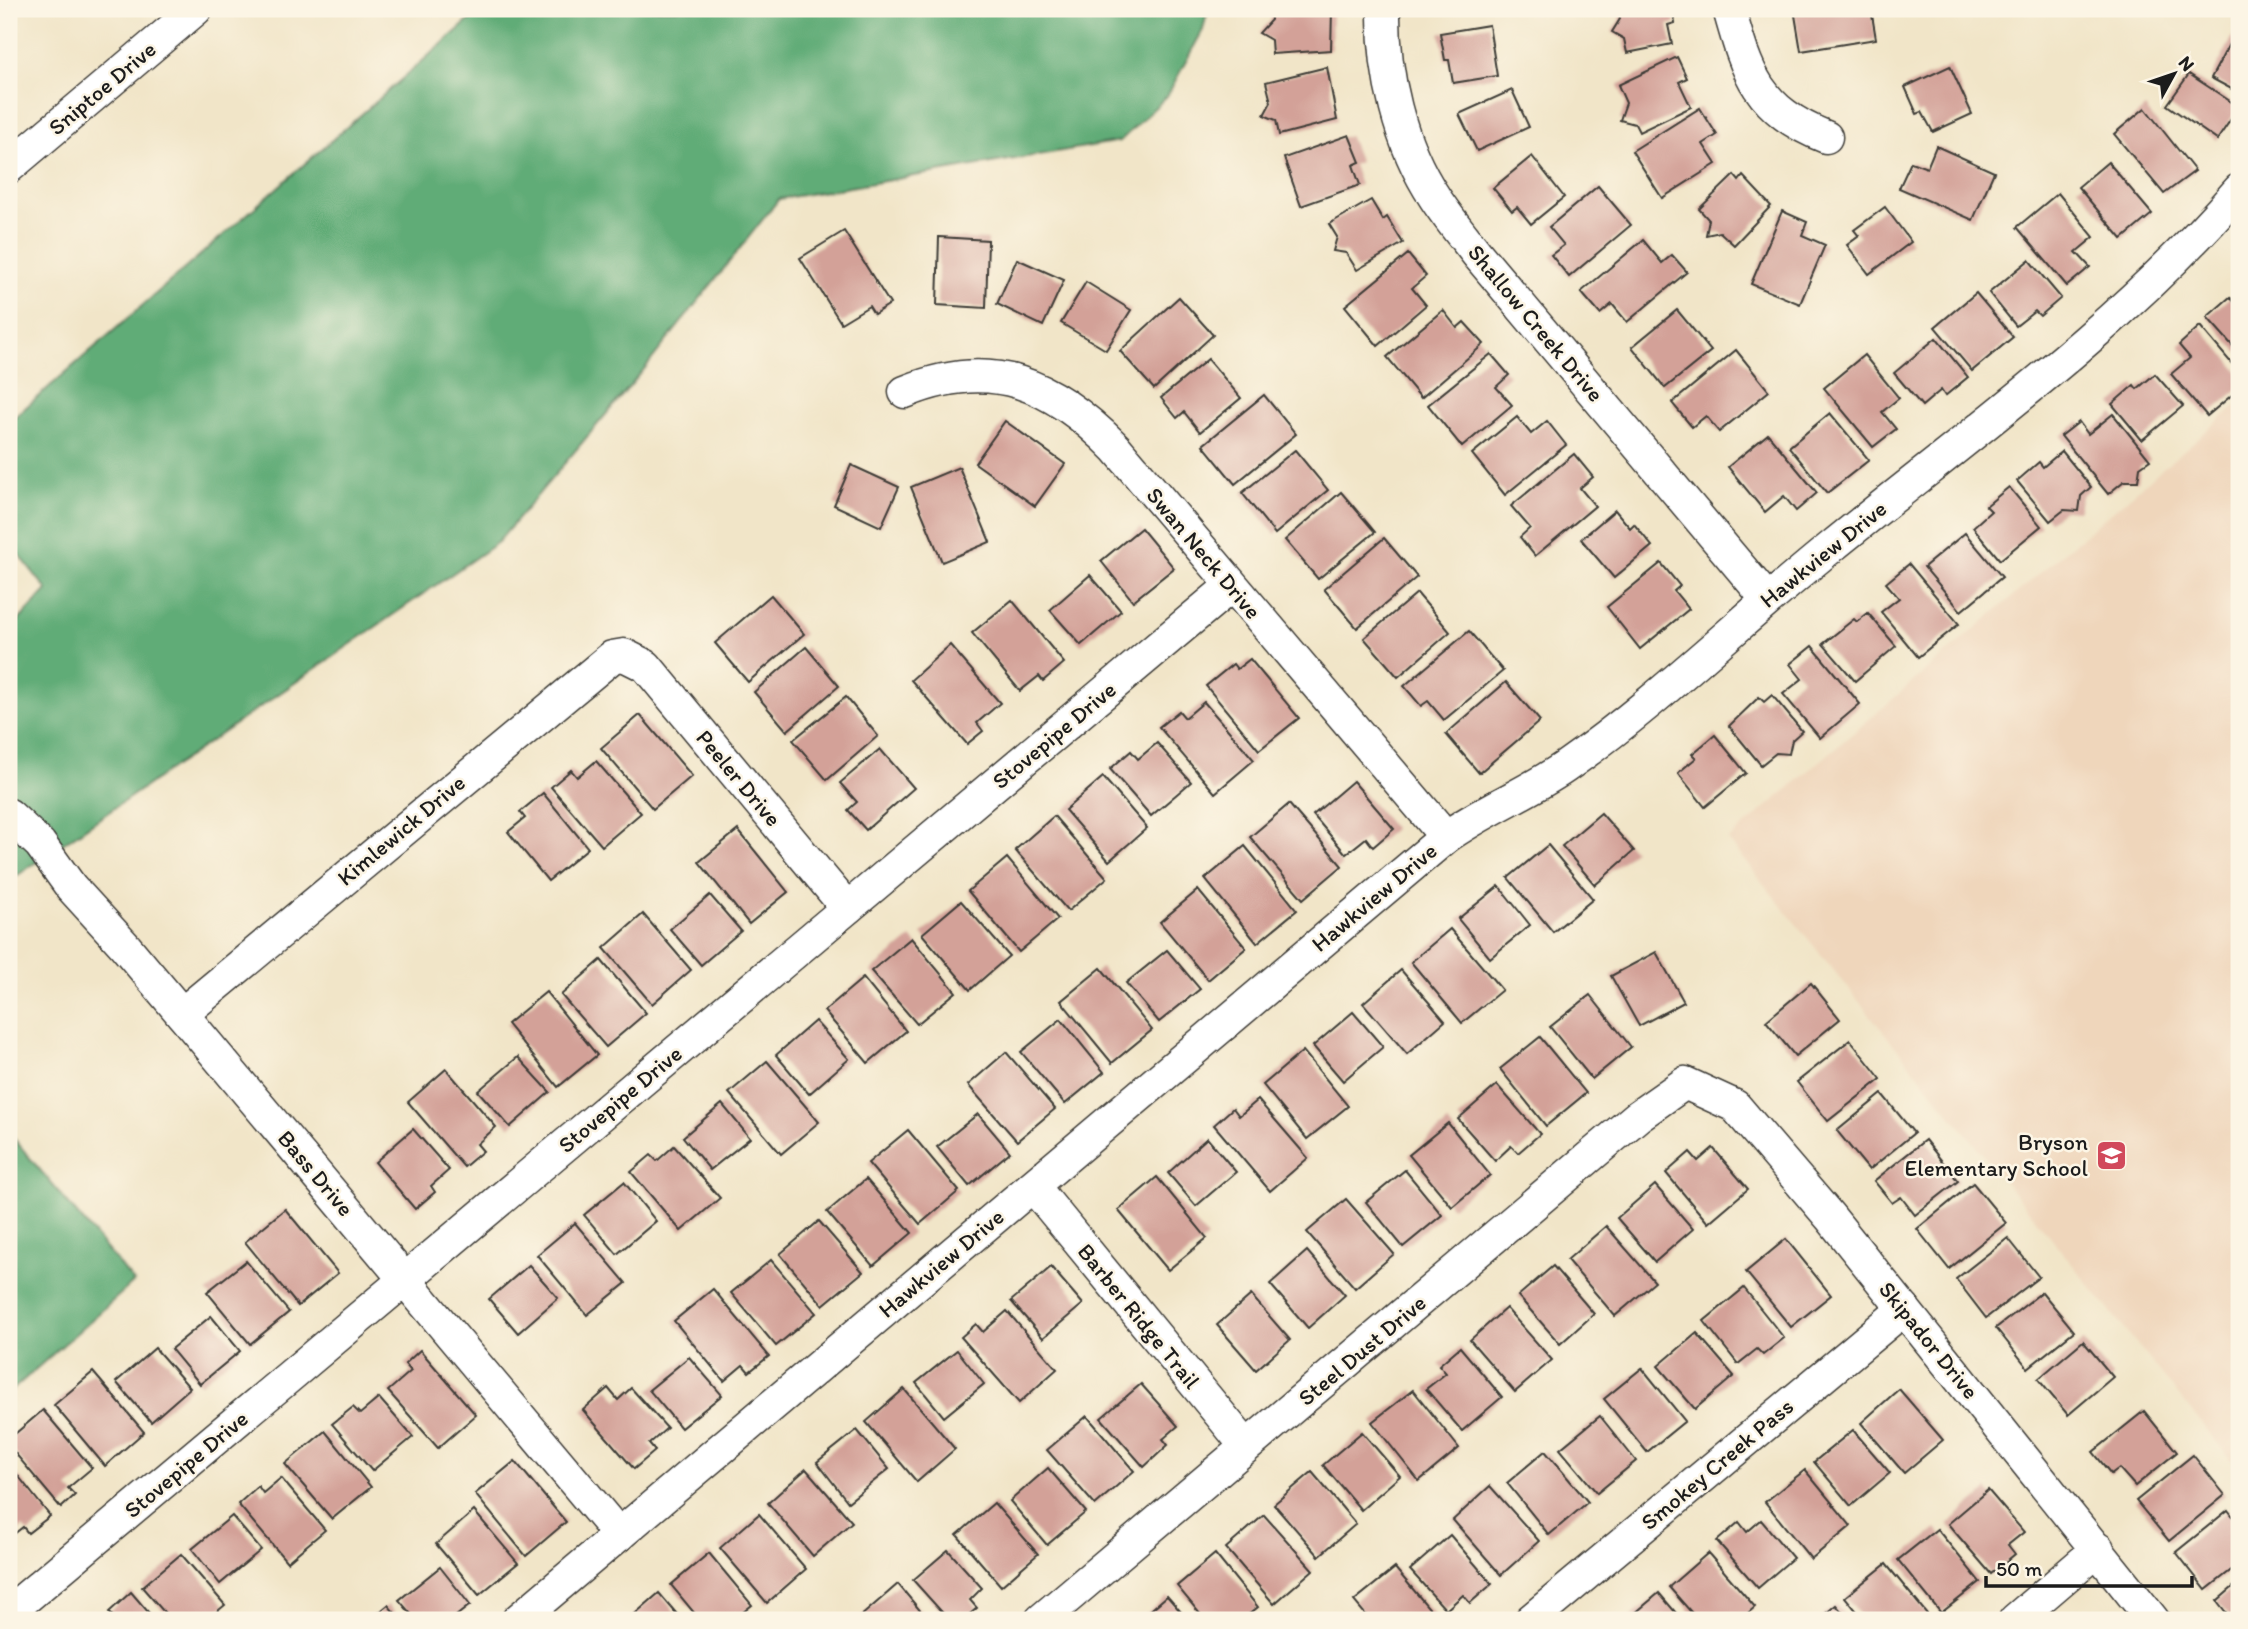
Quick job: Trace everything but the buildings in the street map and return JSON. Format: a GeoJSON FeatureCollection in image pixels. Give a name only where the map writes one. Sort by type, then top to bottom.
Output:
{"type":"FeatureCollection","features":[{"type":"Feature","properties":{"kind":"street","name":"Sniptoe Drive"},"geometry":{"type":"LineString","coordinates":[[14,152],[196,9]]}},
{"type":"Feature","properties":{"kind":"street","name":"Shallow Creek Drive"},"geometry":{"type":"LineString","coordinates":[[1384,9],[1388,76],[1406,139],[1434,197],[1477,254],[1767,599]]}},
{"type":"Feature","properties":{"kind":"street"},"geometry":{"type":"LineString","coordinates":[[1729,9],[1743,60],[1757,86],[1775,108],[1796,125],[1826,137]]}},
{"type":"Feature","properties":{"kind":"street","name":"Hawkview Drive"},"geometry":{"type":"LineString","coordinates":[[518,1620],[1446,837],[1473,817],[1563,768],[1583,753],[1767,599],[2131,303],[2199,236],[2239,190]]}},
{"type":"Feature","properties":{"kind":"street","name":"Swan Neck Drive"},"geometry":{"type":"LineString","coordinates":[[905,392],[934,380],[953,376],[995,376],[1025,382],[1076,410],[1116,448],[1446,837]]}},
{"type":"Feature","properties":{"kind":"street","name":"Stovepipe Drive"},"geometry":{"type":"LineString","coordinates":[[9,1612],[1231,586]]}},
{"type":"Feature","properties":{"kind":"street","name":"Peeler Drive"},"geometry":{"type":"LineString","coordinates":[[624,655],[646,667],[847,908]]}},
{"type":"Feature","properties":{"kind":"street","name":"Kimlewick Drive"},"geometry":{"type":"LineString","coordinates":[[181,1014],[601,663],[624,655]]}},
{"type":"Feature","properties":{"kind":"street","name":"Bass Drive"},"geometry":{"type":"LineString","coordinates":[[9,815],[40,844],[71,887],[619,1535]]}},
{"type":"Feature","properties":{"kind":"street","name":"Skipador Drive"},"geometry":{"type":"LineString","coordinates":[[1685,1083],[1735,1106],[1904,1309],[2153,1620]]}},
{"type":"Feature","properties":{"kind":"street","name":"Steel Dust Drive"},"geometry":{"type":"LineString","coordinates":[[1041,1620],[1638,1116],[1685,1083]]}},
{"type":"Feature","properties":{"kind":"street","name":"Barber Ridge Trail"},"geometry":{"type":"LineString","coordinates":[[1032,1186],[1247,1446]]}},
{"type":"Feature","properties":{"kind":"street","name":"Smokey Creek Pass"},"geometry":{"type":"LineString","coordinates":[[1531,1620],[1904,1309]]}},
{"type":"Feature","properties":{"kind":"street"},"geometry":{"type":"LineString","coordinates":[[2015,1620],[2098,1549]]}},
{"type":"Feature","properties":{"kind":"shaded area","name":"Bryson Elementary School"},"geometry":{"type":"Polygon","coordinates":[[[2239,403],[2239,1470],[1728,840],[2239,403]]]}},
{"type":"Feature","properties":{"kind":"green space"},"geometry":{"type":"Polygon","coordinates":[[[482,9],[1208,9],[1203,30],[1167,96],[1120,141],[779,199],[641,373],[498,542],[9,881],[9,631],[47,590],[9,542],[9,422],[482,9]]]}},
{"type":"Feature","properties":{"kind":"green space"},"geometry":{"type":"Polygon","coordinates":[[[9,1133],[134,1282],[9,1393],[9,1133]]]}},
{"type":"Feature","properties":{"kind":"place","name":"Bryson Elementary School"},"geometry":{"type":"Point","coordinates":[2111,1155]}}]}
